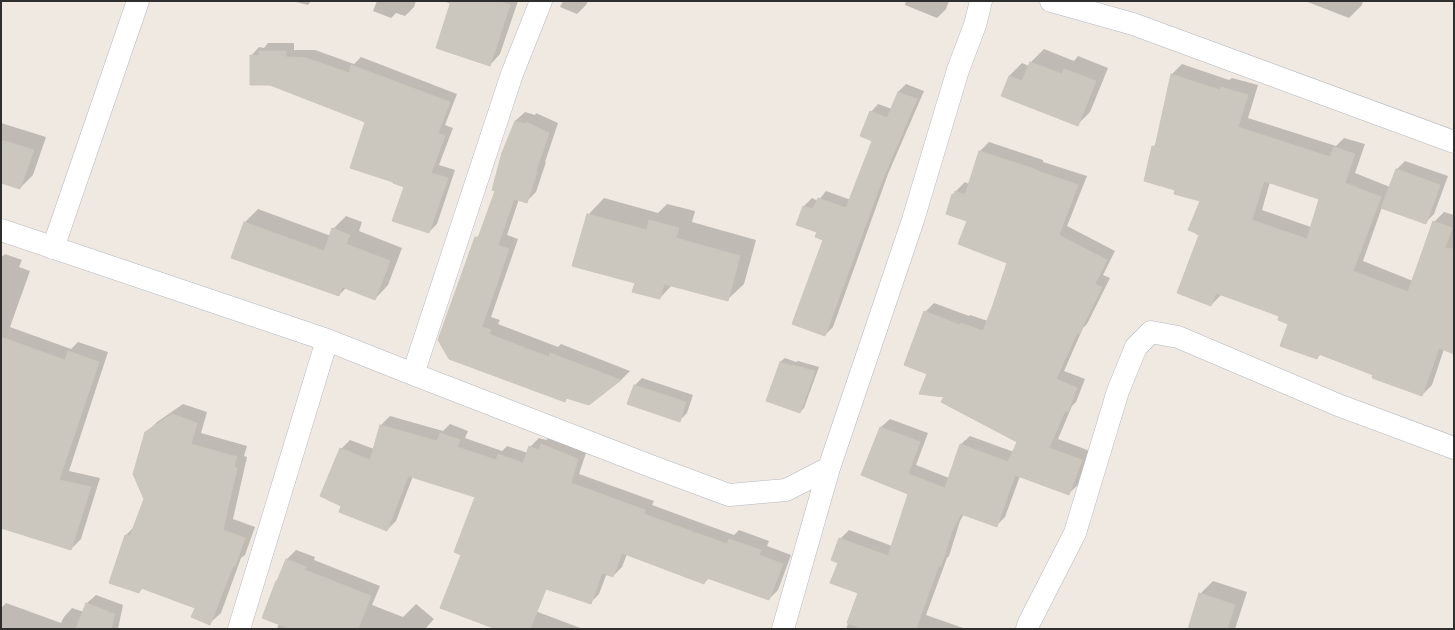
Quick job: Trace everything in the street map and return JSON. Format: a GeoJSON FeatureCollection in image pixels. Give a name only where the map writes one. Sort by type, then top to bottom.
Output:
{"type":"FeatureCollection","features":[{"type":"Feature","properties":{"kind":"street"},"geometry":{"type":"LineString","coordinates":[[53,248],[138,1]]}},
{"type":"Feature","properties":{"kind":"street"},"geometry":{"type":"LineString","coordinates":[[413,374],[512,74],[541,1]]}},
{"type":"Feature","properties":{"kind":"street"},"geometry":{"type":"LineString","coordinates":[[783,629],[829,468],[910,228],[958,70],[975,25],[981,1]]}},
{"type":"Feature","properties":{"kind":"street"},"geometry":{"type":"LineString","coordinates":[[1051,1],[1133,24],[1454,142]]}},
{"type":"Feature","properties":{"kind":"street"},"geometry":{"type":"LineString","coordinates":[[1,230],[327,340],[729,495],[786,490],[829,468]]}},
{"type":"Feature","properties":{"kind":"street"},"geometry":{"type":"LineString","coordinates":[[1027,629],[1028,623],[1075,533],[1118,391],[1136,347],[1151,332],[1178,337],[1338,405],[1454,448]]}},
{"type":"Feature","properties":{"kind":"street"},"geometry":{"type":"LineString","coordinates":[[239,629],[327,340]]}},
{"type":"Feature","properties":{"kind":"building"},"geometry":{"type":"Polygon","coordinates":[[[451,1],[497,1],[510,5],[490,66],[436,48],[451,1]]]}},
{"type":"Feature","properties":{"kind":"building"},"geometry":{"type":"Polygon","coordinates":[[[259,51],[286,51],[286,57],[306,58],[349,73],[351,65],[450,102],[438,133],[445,136],[431,173],[448,178],[429,233],[392,221],[404,187],[350,168],[365,122],[270,85],[250,85],[250,55],[259,56],[259,51]]]}},
{"type":"Feature","properties":{"kind":"building"},"geometry":{"type":"Polygon","coordinates":[[[1030,62],[1062,74],[1064,69],[1096,81],[1078,126],[1001,96],[1009,76],[1022,81],[1030,62]]]}},
{"type":"Feature","properties":{"kind":"building"},"geometry":{"type":"Polygon","coordinates":[[[1171,74],[1220,90],[1221,87],[1248,95],[1238,127],[1330,157],[1334,147],[1355,154],[1345,183],[1381,197],[1353,271],[1408,292],[1433,221],[1452,228],[1445,248],[1454,249],[1454,354],[1439,348],[1422,396],[1372,378],[1373,375],[1319,354],[1317,359],[1280,346],[1288,324],[1278,320],[1279,316],[1216,293],[1211,306],[1177,293],[1199,235],[1188,230],[1200,201],[1174,194],[1175,190],[1144,181],[1152,146],[1155,147],[1171,74]],[[1264,181],[1252,220],[1307,239],[1319,199],[1264,181]]]}},
{"type":"Feature","properties":{"kind":"building"},"geometry":{"type":"Polygon","coordinates":[[[898,92],[917,99],[881,183],[825,336],[792,324],[823,240],[815,237],[817,232],[796,225],[803,206],[813,209],[818,198],[846,208],[872,141],[860,136],[870,111],[887,118],[898,92]]]}},
{"type":"Feature","properties":{"kind":"building"},"geometry":{"type":"Polygon","coordinates":[[[515,121],[525,124],[526,122],[549,133],[527,203],[514,199],[498,245],[509,249],[482,327],[491,330],[489,334],[549,357],[550,353],[621,380],[589,405],[566,398],[565,402],[449,359],[438,340],[475,237],[478,238],[495,191],[492,190],[502,153],[515,121]]]}},
{"type":"Feature","properties":{"kind":"building"},"geometry":{"type":"Polygon","coordinates":[[[1,140],[34,150],[20,189],[1,183],[1,140]]]}},
{"type":"Feature","properties":{"kind":"building"},"geometry":{"type":"Polygon","coordinates":[[[979,151],[1078,185],[1059,235],[1107,260],[1095,284],[1102,287],[1079,334],[1077,333],[1056,379],[1077,388],[1068,412],[1065,411],[1049,448],[1082,460],[1069,495],[1015,475],[997,527],[961,514],[952,531],[941,566],[939,565],[916,629],[865,629],[847,623],[858,593],[830,583],[838,563],[831,560],[839,538],[888,556],[908,494],[861,475],[880,427],[920,442],[908,474],[945,488],[960,444],[1008,462],[1017,442],[941,402],[944,397],[919,394],[927,374],[904,365],[924,311],[960,325],[961,323],[983,331],[993,305],[1007,263],[958,244],[967,221],[946,214],[952,194],[954,195],[955,191],[965,195],[979,151]]]}},
{"type":"Feature","properties":{"kind":"building"},"geometry":{"type":"Polygon","coordinates":[[[1396,169],[1440,185],[1426,224],[1381,208],[1396,169]]]}},
{"type":"Feature","properties":{"kind":"building"},"geometry":{"type":"Polygon","coordinates":[[[587,214],[647,230],[649,220],[679,228],[676,238],[740,256],[728,301],[664,284],[660,299],[632,292],[635,283],[572,266],[587,214]]]}},
{"type":"Feature","properties":{"kind":"building"},"geometry":{"type":"Polygon","coordinates":[[[244,222],[324,251],[332,228],[350,235],[346,244],[390,261],[375,300],[342,287],[339,296],[231,258],[244,222]]]}},
{"type":"Feature","properties":{"kind":"building"},"geometry":{"type":"Polygon","coordinates":[[[1,337],[65,360],[68,351],[99,362],[59,480],[91,487],[71,550],[1,528],[1,337]]]}},
{"type":"Feature","properties":{"kind":"building"},"geometry":{"type":"Polygon","coordinates":[[[780,362],[815,371],[800,413],[766,401],[780,362]]]}},
{"type":"Feature","properties":{"kind":"building"},"geometry":{"type":"Polygon","coordinates":[[[634,385],[686,402],[680,422],[627,404],[634,385]]]}},
{"type":"Feature","properties":{"kind":"building"},"geometry":{"type":"Polygon","coordinates":[[[172,414],[197,423],[191,444],[237,457],[234,467],[237,468],[223,530],[245,538],[210,625],[191,617],[195,608],[141,588],[139,593],[109,583],[125,535],[130,536],[144,499],[133,474],[145,432],[172,414]]]}},
{"type":"Feature","properties":{"kind":"building"},"geometry":{"type":"Polygon","coordinates":[[[380,425],[437,441],[440,433],[460,440],[457,447],[496,460],[498,454],[523,463],[529,446],[539,450],[541,444],[578,459],[571,483],[645,510],[644,514],[727,544],[729,539],[761,550],[759,555],[783,564],[769,600],[707,578],[704,584],[622,553],[613,577],[602,573],[591,604],[546,589],[530,629],[496,629],[440,608],[461,555],[454,552],[475,497],[408,476],[387,531],[339,512],[341,506],[320,496],[340,448],[370,460],[380,425]]]}},
{"type":"Feature","properties":{"kind":"building"},"geometry":{"type":"Polygon","coordinates":[[[286,559],[306,567],[305,570],[371,596],[358,629],[291,629],[262,618],[286,559]]]}},
{"type":"Feature","properties":{"kind":"building"},"geometry":{"type":"Polygon","coordinates":[[[1199,593],[1235,605],[1227,629],[1188,629],[1199,593]]]}},
{"type":"Feature","properties":{"kind":"building"},"geometry":{"type":"Polygon","coordinates":[[[86,603],[115,614],[111,629],[76,629],[86,603]]]}}]}
